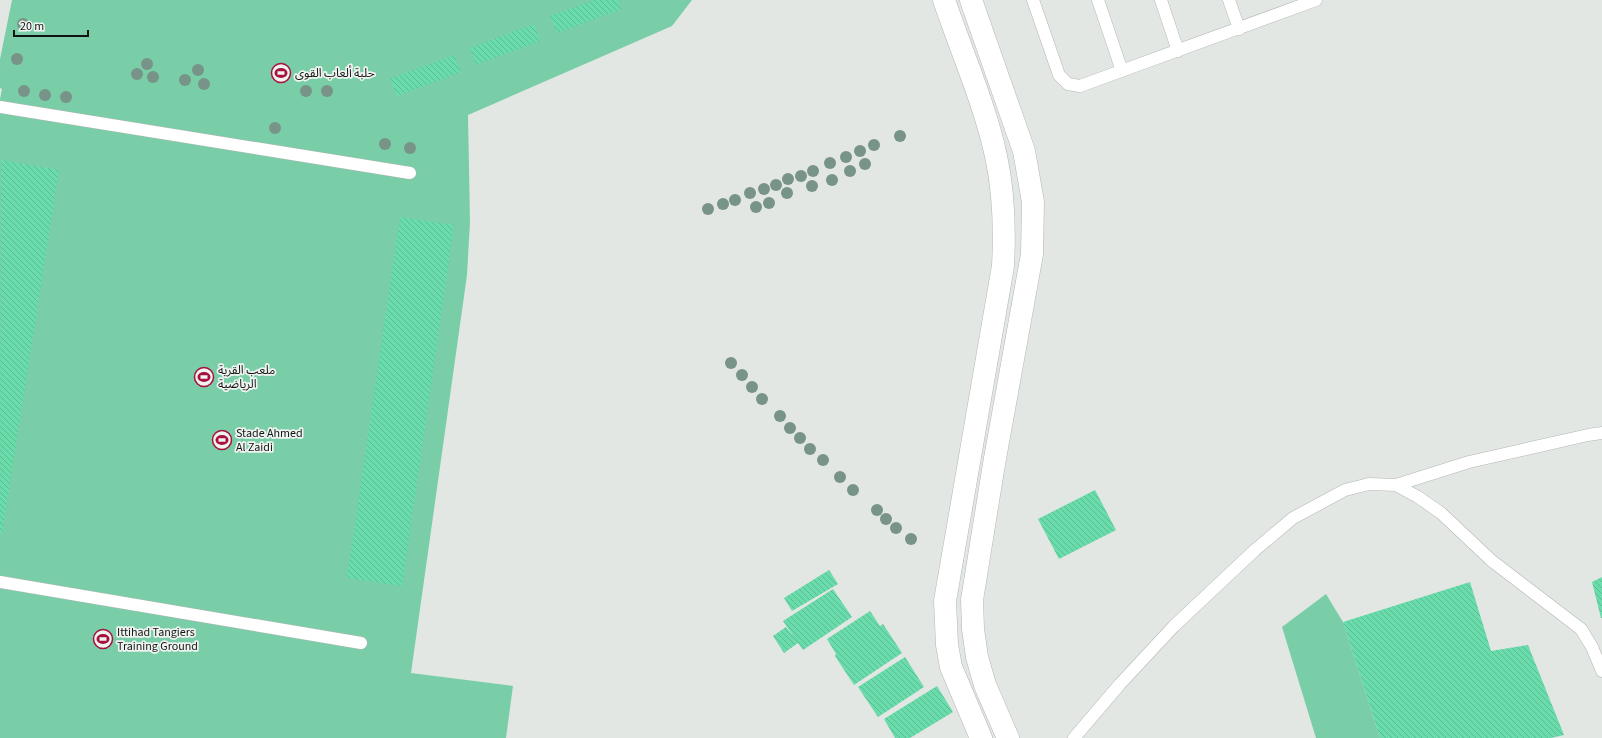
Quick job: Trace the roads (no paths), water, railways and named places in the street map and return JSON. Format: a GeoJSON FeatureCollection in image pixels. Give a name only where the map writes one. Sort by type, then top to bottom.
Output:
{"type":"FeatureCollection","features":[{"type":"Feature","properties":{"kind":"street"},"geometry":{"type":"LineString","coordinates":[[944,0],[989,129],[996,156],[1004,210],[1003,266],[945,600],[947,645],[952,667],[981,738]]}},
{"type":"Feature","properties":{"kind":"street"},"geometry":{"type":"LineString","coordinates":[[971,0],[1024,151],[1033,202],[1032,254],[994,464],[972,600],[972,629],[976,658],[985,685],[1008,738]]}},
{"type":"Feature","properties":{"kind":"lane"},"geometry":{"type":"LineString","coordinates":[[1033,0],[1059,75],[1068,84],[1080,86],[1239,29],[1298,3],[1316,0]]}},
{"type":"Feature","properties":{"kind":"lane"},"geometry":{"type":"LineString","coordinates":[[1098,0],[1122,71]]}},
{"type":"Feature","properties":{"kind":"lane"},"geometry":{"type":"LineString","coordinates":[[1161,0],[1178,51]]}},
{"type":"Feature","properties":{"kind":"lane"},"geometry":{"type":"LineString","coordinates":[[1229,0],[1239,29]]}},
{"type":"Feature","properties":{"kind":"lane"},"geometry":{"type":"LineString","coordinates":[[0,107],[410,173]]}},
{"type":"Feature","properties":{"kind":"lane"},"geometry":{"type":"LineString","coordinates":[[1074,738],[1120,684],[1174,626],[1293,518],[1345,490],[1369,484],[1396,485],[1469,462],[1588,434],[1602,433]]}},
{"type":"Feature","properties":{"kind":"lane"},"geometry":{"type":"LineString","coordinates":[[1396,485],[1418,497],[1441,514],[1492,561],[1581,629],[1592,647],[1602,671]]}},
{"type":"Feature","properties":{"kind":"lane"},"geometry":{"type":"LineString","coordinates":[[0,582],[361,643]]}},
{"type":"Feature","properties":{"kind":"place","name":"حلبة ألعاب القوى"},"geometry":{"type":"Point","coordinates":[281,73]}},
{"type":"Feature","properties":{"kind":"place","name":"ملعب القرية الرياضية"},"geometry":{"type":"Point","coordinates":[204,377]}},
{"type":"Feature","properties":{"kind":"place","name":"Stade Ahmed Al Zaidi"},"geometry":{"type":"Point","coordinates":[222,440]}},
{"type":"Feature","properties":{"kind":"place","name":"Ittihad Tangiers Training Ground"},"geometry":{"type":"Point","coordinates":[103,639]}}]}
